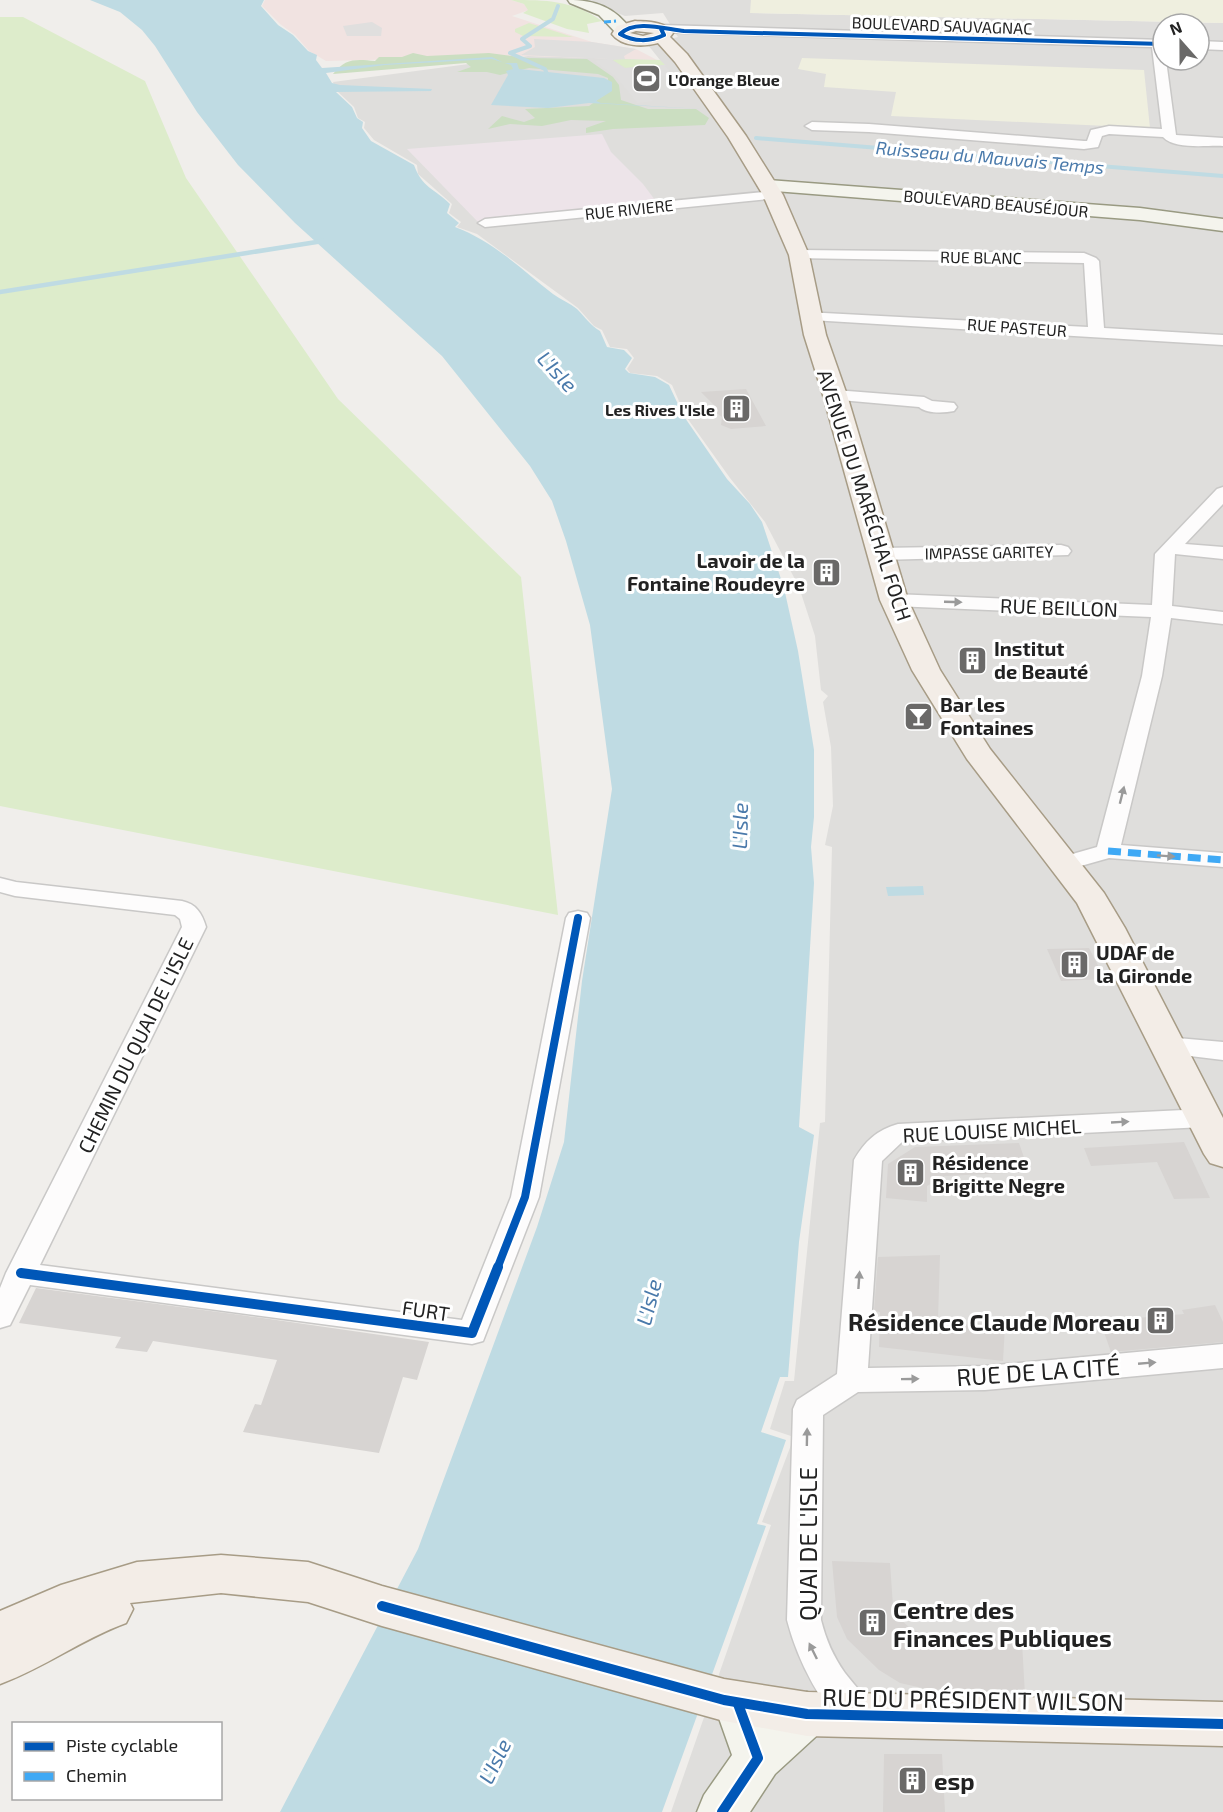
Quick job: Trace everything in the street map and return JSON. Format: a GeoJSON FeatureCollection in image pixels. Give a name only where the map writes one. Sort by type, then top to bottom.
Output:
{"type":"FeatureCollection","features":[{"type":"Feature","properties":{"kind":"main road","name":"AVENUE DU MARÉCHAL FOCH"},"geometry":{"type":"LineString","coordinates":[[645,30],[656,45],[687,69],[712,100],[770,191],[799,255],[817,344],[835,395],[894,600],[926,670],[978,753],[1092,900],[1223,1154]]}},
{"type":"Feature","properties":{"kind":"main road","name":"RUE DU PRÉSIDENT WILSON"},"geometry":{"type":"LineString","coordinates":[[82,1608],[138,1599],[221,1574],[308,1582],[382,1606],[731,1702],[807,1714],[1223,1724]]}},
{"type":"Feature","properties":{"kind":"main road"},"geometry":{"type":"LineString","coordinates":[[0,1632],[82,1608]]}},
{"type":"Feature","properties":{"kind":"main road"},"geometry":{"type":"LineString","coordinates":[[0,1663],[82,1608]]}},
{"type":"Feature","properties":{"kind":"street"},"geometry":{"type":"LineString","coordinates":[[576,0],[645,30]]}},
{"type":"Feature","properties":{"kind":"street","name":"BOULEVARD SAUVAGNAC"},"geometry":{"type":"LineString","coordinates":[[645,30],[1151,44]]}},
{"type":"Feature","properties":{"kind":"street"},"geometry":{"type":"LineString","coordinates":[[1163,72],[1170,137],[1177,140],[1223,142]]}},
{"type":"Feature","properties":{"kind":"street"},"geometry":{"type":"LineString","coordinates":[[812,126],[869,128],[1084,146],[1093,144],[1096,133],[1109,130],[1170,133]]}},
{"type":"Feature","properties":{"kind":"street","name":"RUE RIVIERE"},"geometry":{"type":"LineString","coordinates":[[485,223],[770,191]]}},
{"type":"Feature","properties":{"kind":"street","name":"BOULEVARD BEAUSÉJOUR"},"geometry":{"type":"LineString","coordinates":[[770,191],[1128,213],[1223,225]]}},
{"type":"Feature","properties":{"kind":"street","name":"RUE BLANC"},"geometry":{"type":"LineString","coordinates":[[799,255],[1084,258],[1091,261],[1096,332]]}},
{"type":"Feature","properties":{"kind":"street","name":"RUE PASTEUR"},"geometry":{"type":"LineString","coordinates":[[811,315],[1223,340]]}},
{"type":"Feature","properties":{"kind":"street"},"geometry":{"type":"LineString","coordinates":[[835,395],[924,402],[927,406],[948,407]]}},
{"type":"Feature","properties":{"kind":"street"},"geometry":{"type":"LineString","coordinates":[[1108,851],[1152,676],[1162,611],[1165,554],[1223,493]]}},
{"type":"Feature","properties":{"kind":"street"},"geometry":{"type":"LineString","coordinates":[[1171,548],[1223,553]]}},
{"type":"Feature","properties":{"kind":"street","name":"IMPASSE GARITEY"},"geometry":{"type":"LineString","coordinates":[[880,554],[1061,551]]}},
{"type":"Feature","properties":{"kind":"street","name":"RUE BEILLON"},"geometry":{"type":"LineString","coordinates":[[894,600],[1162,611],[1223,618]]}},
{"type":"Feature","properties":{"kind":"street"},"geometry":{"type":"LineString","coordinates":[[1063,864],[1108,851],[1223,860]]}},
{"type":"Feature","properties":{"kind":"street","name":"CHEMIN DU QUAI DE L'ISLE"},"geometry":{"type":"LineString","coordinates":[[0,885],[15,890],[182,908],[191,916],[194,927],[0,1317]]}},
{"type":"Feature","properties":{"kind":"street","name":"FURT"},"geometry":{"type":"LineString","coordinates":[[21,1273],[472,1333],[525,1197],[578,918]]}},
{"type":"Feature","properties":{"kind":"street"},"geometry":{"type":"LineString","coordinates":[[1166,1046],[1223,1051]]}},
{"type":"Feature","properties":{"kind":"street","name":"RUE LOUISE MICHEL"},"geometry":{"type":"LineString","coordinates":[[852,1380],[868,1160],[874,1149],[886,1138],[898,1133],[1204,1118]]}},
{"type":"Feature","properties":{"kind":"street","name":"RUE DE LA CITÉ"},"geometry":{"type":"LineString","coordinates":[[852,1380],[985,1378],[1223,1356]]}},
{"type":"Feature","properties":{"kind":"street","name":"QUAI DE L'ISLE"},"geometry":{"type":"LineString","coordinates":[[852,1380],[808,1409],[804,1620],[810,1647],[827,1677],[859,1716]]}},
{"type":"Feature","properties":{"kind":"street"},"geometry":{"type":"LineString","coordinates":[[731,1702],[758,1758]]}},
{"type":"Feature","properties":{"kind":"street"},"geometry":{"type":"LineString","coordinates":[[722,1812],[758,1758],[807,1714]]}},
{"type":"Feature","properties":{"kind":"shaded area"},"geometry":{"type":"Polygon","coordinates":[[[265,0],[511,0],[524,4],[529,10],[512,16],[592,42],[636,49],[657,60],[528,56],[326,61],[309,51],[295,35],[262,6],[265,0]]]}},
{"type":"Feature","properties":{"kind":"shaded area"},"geometry":{"type":"Polygon","coordinates":[[[584,0],[751,0],[751,13],[1151,21],[1151,72],[1211,72],[1211,23],[1223,23],[1223,1812],[671,1812],[771,1525],[762,1522],[794,1437],[770,1429],[785,1381],[794,1381],[820,1123],[825,1122],[832,847],[825,845],[833,806],[831,747],[823,702],[828,696],[821,690],[815,636],[799,587],[765,522],[685,415],[672,385],[657,376],[630,373],[627,369],[634,358],[627,349],[610,347],[602,330],[594,326],[578,308],[477,234],[457,227],[461,222],[449,213],[452,204],[418,174],[417,165],[374,140],[364,128],[365,122],[358,118],[354,107],[337,91],[333,82],[528,56],[660,60],[648,45],[678,37],[663,13],[625,16],[584,0]]]}},
{"type":"Feature","properties":{"kind":"shaded area"},"geometry":{"type":"Polygon","coordinates":[[[372,22],[382,28],[381,36],[347,36],[343,26],[372,22]]]}},
{"type":"Feature","properties":{"kind":"shaded area"},"geometry":{"type":"Polygon","coordinates":[[[534,39],[592,42],[636,49],[624,56],[625,59],[612,60],[625,68],[665,65],[673,75],[635,78],[653,101],[637,103],[616,77],[594,61],[608,59],[521,55],[535,47],[534,39]]]}},
{"type":"Feature","properties":{"kind":"shaded area"},"geometry":{"type":"Polygon","coordinates":[[[602,134],[611,152],[643,184],[658,204],[478,222],[407,149],[602,134]]]}},
{"type":"Feature","properties":{"kind":"green space"},"geometry":{"type":"Polygon","coordinates":[[[511,0],[547,1],[569,5],[602,21],[587,24],[589,33],[567,29],[523,13],[528,10],[524,4],[511,0]]]}},
{"type":"Feature","properties":{"kind":"green space"},"geometry":{"type":"Polygon","coordinates":[[[751,0],[1223,0],[1223,23],[1211,23],[1211,12],[1151,12],[1151,21],[750,13],[751,0]]]}},
{"type":"Feature","properties":{"kind":"green space"},"geometry":{"type":"Polygon","coordinates":[[[0,17],[23,17],[145,81],[186,178],[338,399],[521,577],[558,915],[0,806],[0,17]]]}},
{"type":"Feature","properties":{"kind":"green space"},"geometry":{"type":"Polygon","coordinates":[[[529,23],[573,37],[523,36],[515,32],[515,29],[529,23]]]}},
{"type":"Feature","properties":{"kind":"green space"},"geometry":{"type":"Polygon","coordinates":[[[413,53],[427,56],[489,53],[528,58],[587,59],[613,77],[619,85],[621,100],[648,109],[696,109],[709,118],[705,125],[613,129],[586,133],[586,128],[606,121],[571,120],[542,126],[510,124],[488,129],[502,116],[524,122],[535,118],[525,109],[589,106],[608,92],[608,78],[598,74],[529,68],[500,75],[487,72],[457,72],[471,67],[466,63],[333,74],[347,62],[375,61],[379,57],[402,57],[413,53]]]}},
{"type":"Feature","properties":{"kind":"green space"},"geometry":{"type":"Polygon","coordinates":[[[802,58],[1144,70],[1150,128],[891,116],[896,92],[824,87],[826,74],[798,69],[802,58]]]}},
{"type":"Feature","properties":{"kind":"green space"},"geometry":{"type":"Polygon","coordinates":[[[611,59],[660,60],[665,65],[625,68],[611,59]]]}},
{"type":"Feature","properties":{"kind":"water","name":"L'Isle"},"geometry":{"type":"Polygon","coordinates":[[[90,0],[264,0],[261,6],[278,25],[293,35],[308,51],[317,55],[316,60],[322,68],[492,57],[503,62],[492,59],[385,65],[326,73],[332,83],[340,85],[432,89],[431,91],[336,92],[352,107],[357,118],[363,122],[362,128],[371,141],[414,165],[421,179],[450,204],[447,213],[459,223],[455,227],[494,248],[553,294],[577,309],[590,324],[600,331],[607,347],[624,350],[632,358],[625,369],[629,373],[655,377],[669,385],[683,415],[727,479],[750,504],[762,522],[784,588],[798,651],[814,750],[814,817],[811,847],[814,883],[799,1127],[814,1135],[799,1242],[788,1377],[780,1377],[761,1432],[786,1440],[757,1524],[766,1526],[662,1812],[280,1812],[418,1549],[537,1227],[564,1142],[582,981],[612,789],[590,625],[552,501],[530,466],[442,356],[295,223],[238,165],[197,112],[155,46],[142,30],[120,12],[90,0]]]}},
{"type":"Feature","properties":{"kind":"water"},"geometry":{"type":"Polygon","coordinates":[[[505,63],[517,63],[519,69],[604,78],[612,82],[612,91],[596,101],[601,103],[702,109],[589,103],[548,108],[491,105],[508,75],[506,71],[513,69],[511,65],[505,63]]]}},
{"type":"Feature","properties":{"kind":"water"},"geometry":{"type":"Polygon","coordinates":[[[923,886],[924,895],[888,896],[886,887],[923,886]]]}},
{"type":"Feature","properties":{"kind":"building","name":"Les Rives l'Isle"},"geometry":{"type":"Polygon","coordinates":[[[746,389],[766,426],[731,429],[721,425],[722,417],[714,411],[714,405],[701,392],[746,389]]]}},
{"type":"Feature","properties":{"kind":"building","name":"UDAF de la Gironde"},"geometry":{"type":"Polygon","coordinates":[[[1089,948],[1105,979],[1061,981],[1047,949],[1089,948]]]}},
{"type":"Feature","properties":{"kind":"building"},"geometry":{"type":"Polygon","coordinates":[[[1184,1142],[1210,1198],[1174,1199],[1157,1162],[1091,1166],[1084,1148],[1184,1142]]]}},
{"type":"Feature","properties":{"kind":"building","name":"Résidence Brigitte Negre"},"geometry":{"type":"Polygon","coordinates":[[[1019,1143],[1029,1172],[945,1176],[927,1186],[927,1202],[886,1198],[888,1164],[915,1147],[1019,1143]]]}},
{"type":"Feature","properties":{"kind":"building"},"geometry":{"type":"Polygon","coordinates":[[[940,1255],[938,1319],[1005,1326],[1003,1361],[879,1347],[880,1312],[874,1311],[878,1257],[940,1255]]]}},
{"type":"Feature","properties":{"kind":"building"},"geometry":{"type":"Polygon","coordinates":[[[36,1288],[429,1342],[417,1380],[403,1377],[379,1453],[243,1432],[255,1404],[261,1405],[277,1360],[153,1341],[147,1352],[115,1348],[121,1337],[19,1323],[36,1288]]]}},
{"type":"Feature","properties":{"kind":"building","name":"Résidence Claude Moreau"},"geometry":{"type":"Polygon","coordinates":[[[1215,1305],[1223,1322],[1223,1342],[1111,1352],[1100,1321],[1184,1314],[1182,1310],[1215,1305]]]}},
{"type":"Feature","properties":{"kind":"building","name":"Centre des Finances Publiques"},"geometry":{"type":"Polygon","coordinates":[[[832,1561],[890,1563],[893,1606],[898,1617],[911,1629],[930,1636],[1022,1642],[1025,1695],[927,1689],[900,1683],[879,1670],[847,1639],[837,1617],[832,1561]]]}},
{"type":"Feature","properties":{"kind":"building","name":"esp"},"geometry":{"type":"Polygon","coordinates":[[[884,1754],[942,1754],[945,1812],[883,1812],[884,1754]]]}},
{"type":"Feature","properties":{"kind":"waterway"},"geometry":{"type":"LineString","coordinates":[[548,77],[545,69],[510,53],[530,46],[522,39],[553,19],[558,6]]}},
{"type":"Feature","properties":{"kind":"waterway","name":"Ruisseau du Mauvais Temps"},"geometry":{"type":"LineString","coordinates":[[756,138],[1223,176]]}},
{"type":"Feature","properties":{"kind":"waterway"},"geometry":{"type":"LineString","coordinates":[[0,292],[323,241]]}},
{"type":"Feature","properties":{"kind":"marked path"},"geometry":{"type":"LineString","coordinates":[[604,22],[616,21]]}},
{"type":"Feature","properties":{"kind":"marked path"},"geometry":{"type":"LineString","coordinates":[[1108,851],[1223,860]]}},
{"type":"Feature","properties":{"kind":"cycle path"},"geometry":{"type":"LineString","coordinates":[[661,29],[664,35],[648,40],[630,39],[620,34],[631,27],[640,26],[684,31],[1151,44]]}},
{"type":"Feature","properties":{"kind":"cycle path"},"geometry":{"type":"LineString","coordinates":[[21,1273],[472,1333],[525,1197],[578,918]]}},
{"type":"Feature","properties":{"kind":"cycle path"},"geometry":{"type":"LineString","coordinates":[[382,1606],[724,1700],[807,1714],[1223,1724]]}},
{"type":"Feature","properties":{"kind":"cycle path"},"geometry":{"type":"LineString","coordinates":[[722,1812],[758,1758],[738,1704]]}},
{"type":"Feature","properties":{"kind":"place","name":"L'Orange Bleue"},"geometry":{"type":"Point","coordinates":[647,79]}},
{"type":"Feature","properties":{"kind":"place","name":"Les Rives l'Isle"},"geometry":{"type":"Point","coordinates":[736,409]}},
{"type":"Feature","properties":{"kind":"place","name":"Lavoir de la Fontaine Roudeyre"},"geometry":{"type":"Point","coordinates":[826,572]}},
{"type":"Feature","properties":{"kind":"place","name":"Institut de Beauté"},"geometry":{"type":"Point","coordinates":[973,660]}},
{"type":"Feature","properties":{"kind":"place","name":"Bar les Fontaines"},"geometry":{"type":"Point","coordinates":[919,716]}},
{"type":"Feature","properties":{"kind":"place","name":"UDAF de la Gironde"},"geometry":{"type":"Point","coordinates":[1075,964]}},
{"type":"Feature","properties":{"kind":"place","name":"Résidence Brigitte Negre"},"geometry":{"type":"Point","coordinates":[911,1173]}},
{"type":"Feature","properties":{"kind":"place","name":"Résidence Claude Moreau"},"geometry":{"type":"Point","coordinates":[1161,1321]}},
{"type":"Feature","properties":{"kind":"place","name":"Centre des Finances Publiques"},"geometry":{"type":"Point","coordinates":[872,1623]}},
{"type":"Feature","properties":{"kind":"place","name":"esp"},"geometry":{"type":"Point","coordinates":[913,1780]}}]}
